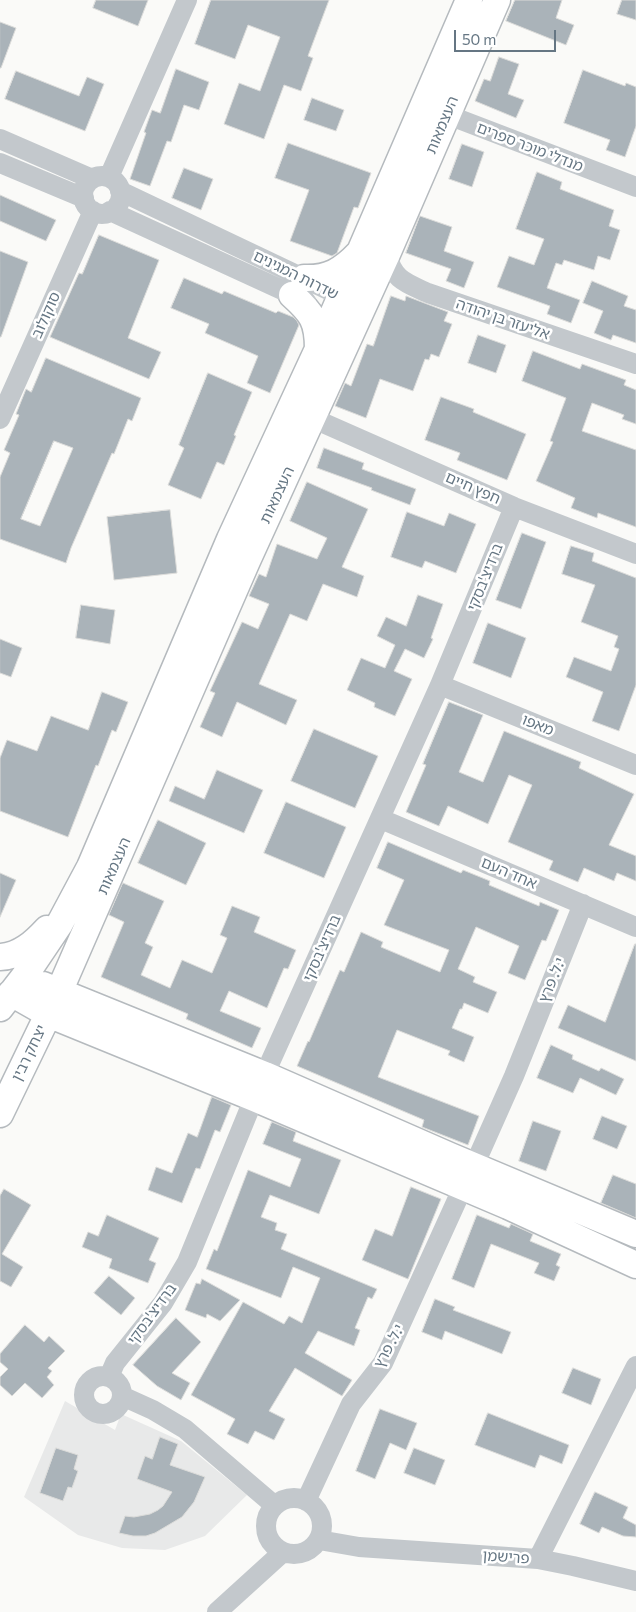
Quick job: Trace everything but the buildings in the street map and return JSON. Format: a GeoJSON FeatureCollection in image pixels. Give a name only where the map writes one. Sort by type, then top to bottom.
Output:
{"type":"FeatureCollection","features":[{"type":"Feature","properties":{"kind":"main road","name":"העצמאות"},"geometry":{"type":"LineString","coordinates":[[9,991],[59,925],[78,892],[230,539],[318,349],[344,308],[387,254],[469,0]]}},
{"type":"Feature","properties":{"kind":"main road","name":"העצמאות"},"geometry":{"type":"LineString","coordinates":[[53,1003],[312,418],[360,253],[435,110],[497,0]]}},
{"type":"Feature","properties":{"kind":"main road"},"geometry":{"type":"LineString","coordinates":[[318,349],[315,320],[298,286],[335,273],[360,253]]}},
{"type":"Feature","properties":{"kind":"main road"},"geometry":{"type":"LineString","coordinates":[[0,956],[14,955],[33,943],[78,892]]}},
{"type":"Feature","properties":{"kind":"main road"},"geometry":{"type":"LineString","coordinates":[[85,932],[81,970],[86,987],[100,1003],[130,1021],[259,1087],[469,1177],[636,1234]]}},
{"type":"Feature","properties":{"kind":"main road"},"geometry":{"type":"LineString","coordinates":[[9,991],[130,1021]]}},
{"type":"Feature","properties":{"kind":"main road"},"geometry":{"type":"LineString","coordinates":[[53,1003],[92,1033]]}},
{"type":"Feature","properties":{"kind":"main road","name":"יצחק רבין"},"geometry":{"type":"LineString","coordinates":[[0,1114],[53,1003]]}},
{"type":"Feature","properties":{"kind":"main road"},"geometry":{"type":"LineString","coordinates":[[26,1061],[43,1046],[64,1035],[92,1033],[259,1087]]}},
{"type":"Feature","properties":{"kind":"main road"},"geometry":{"type":"LineString","coordinates":[[469,1177],[554,1226],[636,1265]]}},
{"type":"Feature","properties":{"kind":"street"},"geometry":{"type":"LineString","coordinates":[[107,183],[187,0]]}},
{"type":"Feature","properties":{"kind":"street","name":"מנדלי מוכר ספרים"},"geometry":{"type":"LineString","coordinates":[[435,110],[636,187]]}},
{"type":"Feature","properties":{"kind":"street","name":"שדרות המגינים"},"geometry":{"type":"LineString","coordinates":[[0,138],[107,183],[298,286],[344,308]]}},
{"type":"Feature","properties":{"kind":"street","name":"שדרות המגינים"},"geometry":{"type":"LineString","coordinates":[[0,163],[96,207],[298,286]]}},
{"type":"Feature","properties":{"kind":"street"},"geometry":{"type":"LineString","coordinates":[[107,183],[119,203],[96,207],[85,188],[107,183]]}},
{"type":"Feature","properties":{"kind":"street","name":"סוקולוב"},"geometry":{"type":"LineString","coordinates":[[0,419],[96,207]]}},
{"type":"Feature","properties":{"kind":"street","name":"אליעזר בן יהודה"},"geometry":{"type":"LineString","coordinates":[[387,254],[391,269],[406,284],[636,364]]}},
{"type":"Feature","properties":{"kind":"street","name":"חפץ חיים"},"geometry":{"type":"LineString","coordinates":[[312,418],[514,506],[636,554]]}},
{"type":"Feature","properties":{"kind":"street","name":"ברדיצ'בסקי"},"geometry":{"type":"LineString","coordinates":[[109,1377],[115,1363],[163,1303],[187,1262],[259,1087],[440,685],[514,506]]}},
{"type":"Feature","properties":{"kind":"street","name":"מאפו"},"geometry":{"type":"LineString","coordinates":[[440,685],[636,765]]}},
{"type":"Feature","properties":{"kind":"street","name":"אחד העם"},"geometry":{"type":"LineString","coordinates":[[381,819],[636,927]]}},
{"type":"Feature","properties":{"kind":"street","name":"י.ל. פרץ"},"geometry":{"type":"LineString","coordinates":[[306,1500],[351,1404],[383,1363],[514,1076],[583,904]]}},
{"type":"Feature","properties":{"kind":"street"},"geometry":{"type":"LineString","coordinates":[[0,967],[9,991]]}},
{"type":"Feature","properties":{"kind":"street","name":"פרישמן"},"geometry":{"type":"LineString","coordinates":[[318,1540],[359,1547],[538,1560],[636,1366]]}},
{"type":"Feature","properties":{"kind":"street"},"geometry":{"type":"LineString","coordinates":[[96,1377],[109,1377],[119,1385],[122,1396],[117,1407],[107,1413],[96,1412],[86,1404],[84,1398],[86,1385],[96,1377]]}},
{"type":"Feature","properties":{"kind":"street"},"geometry":{"type":"LineString","coordinates":[[122,1396],[153,1410],[184,1429],[274,1505]]}},
{"type":"Feature","properties":{"kind":"street"},"geometry":{"type":"LineString","coordinates":[[290,1498],[306,1500],[317,1510],[321,1518],[322,1525],[318,1540],[307,1551],[299,1554],[283,1552],[269,1540],[266,1531],[268,1512],[281,1500],[290,1498]]}},
{"type":"Feature","properties":{"kind":"street"},"geometry":{"type":"LineString","coordinates":[[217,1612],[283,1552]]}},
{"type":"Feature","properties":{"kind":"street"},"geometry":{"type":"LineString","coordinates":[[538,1560],[636,1581]]}},
{"type":"Feature","properties":{"kind":"shaded area"},"geometry":{"type":"Polygon","coordinates":[[[65,1401],[115,1430],[121,1414],[181,1441],[247,1495],[205,1536],[165,1550],[122,1548],[78,1535],[24,1497],[65,1401]]]}}]}
